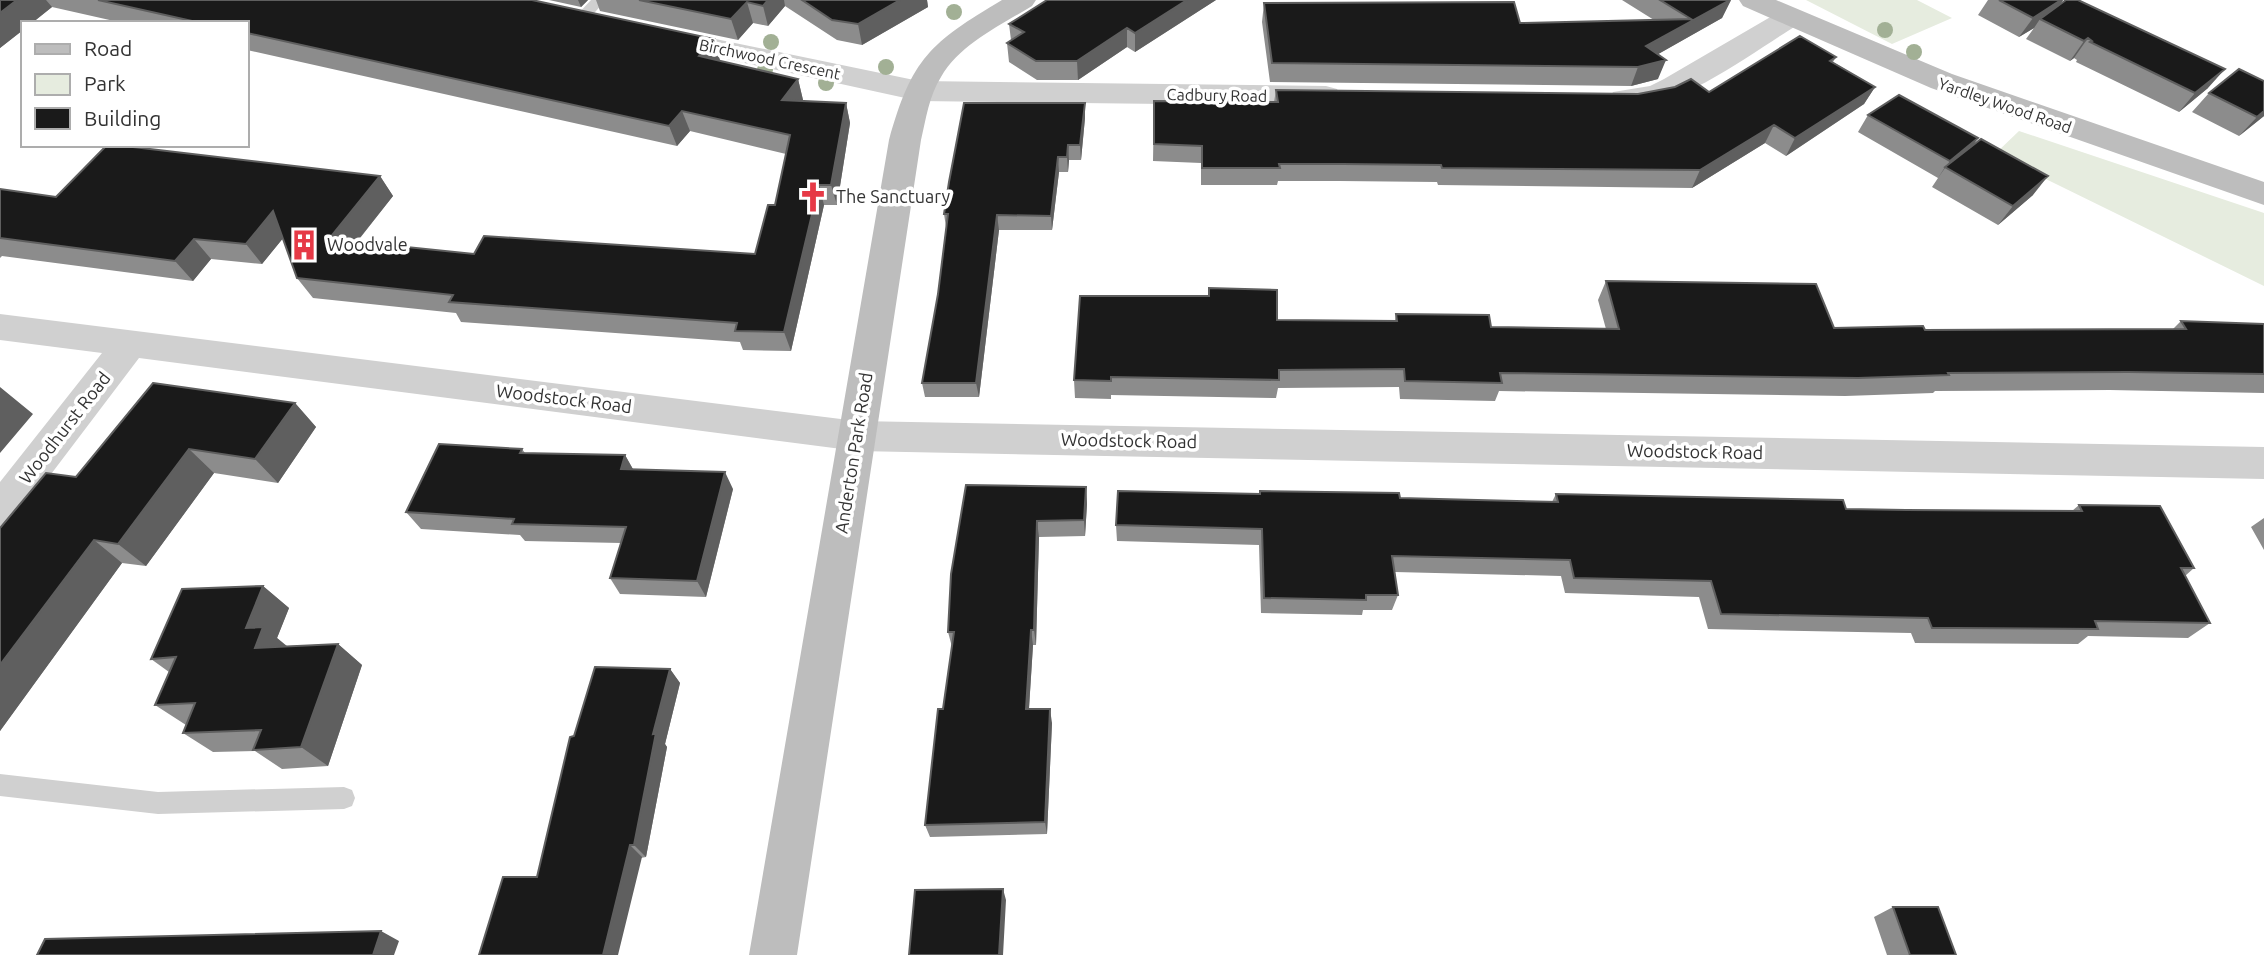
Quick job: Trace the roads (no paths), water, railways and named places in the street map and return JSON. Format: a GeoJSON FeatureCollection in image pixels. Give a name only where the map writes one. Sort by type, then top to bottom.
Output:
{"type":"FeatureCollection","features":[{"type":"Feature","properties":{"kind":"street","name":"Anderton Park Road"},"geometry":{"type":"LineString","coordinates":[[773,955],[905,140],[919,91],[934,63],[960,39],[1022,0]]}},
{"type":"Feature","properties":{"kind":"street","name":"Yardley Wood Road"},"geometry":{"type":"LineString","coordinates":[[1753,0],[1853,48],[1933,79],[2264,194]]}},
{"type":"Feature","properties":{"kind":"street","name":"Birchwood Crescent"},"geometry":{"type":"LineString","coordinates":[[579,11],[631,30],[919,91]]}},
{"type":"Feature","properties":{"kind":"street"},"geometry":{"type":"LineString","coordinates":[[1589,99],[1631,99],[1656,95],[1789,18]]}},
{"type":"Feature","properties":{"kind":"street","name":"Cadbury Road"},"geometry":{"type":"LineString","coordinates":[[919,91],[1355,97]]}},
{"type":"Feature","properties":{"kind":"street","name":"Woodstock Road"},"geometry":{"type":"LineString","coordinates":[[0,327],[856,436],[2264,463]]}},
{"type":"Feature","properties":{"kind":"street","name":"Woodhurst Road"},"geometry":{"type":"LineString","coordinates":[[0,511],[130,344]]}},
{"type":"Feature","properties":{"kind":"lane"},"geometry":{"type":"LineString","coordinates":[[0,785],[158,803],[344,799]]}},
{"type":"Feature","properties":{"kind":"place","name":"The Sanctuary"},"geometry":{"type":"Point","coordinates":[813,197]}},
{"type":"Feature","properties":{"kind":"place","name":"Woodvale"},"geometry":{"type":"Point","coordinates":[304,245]}}]}
